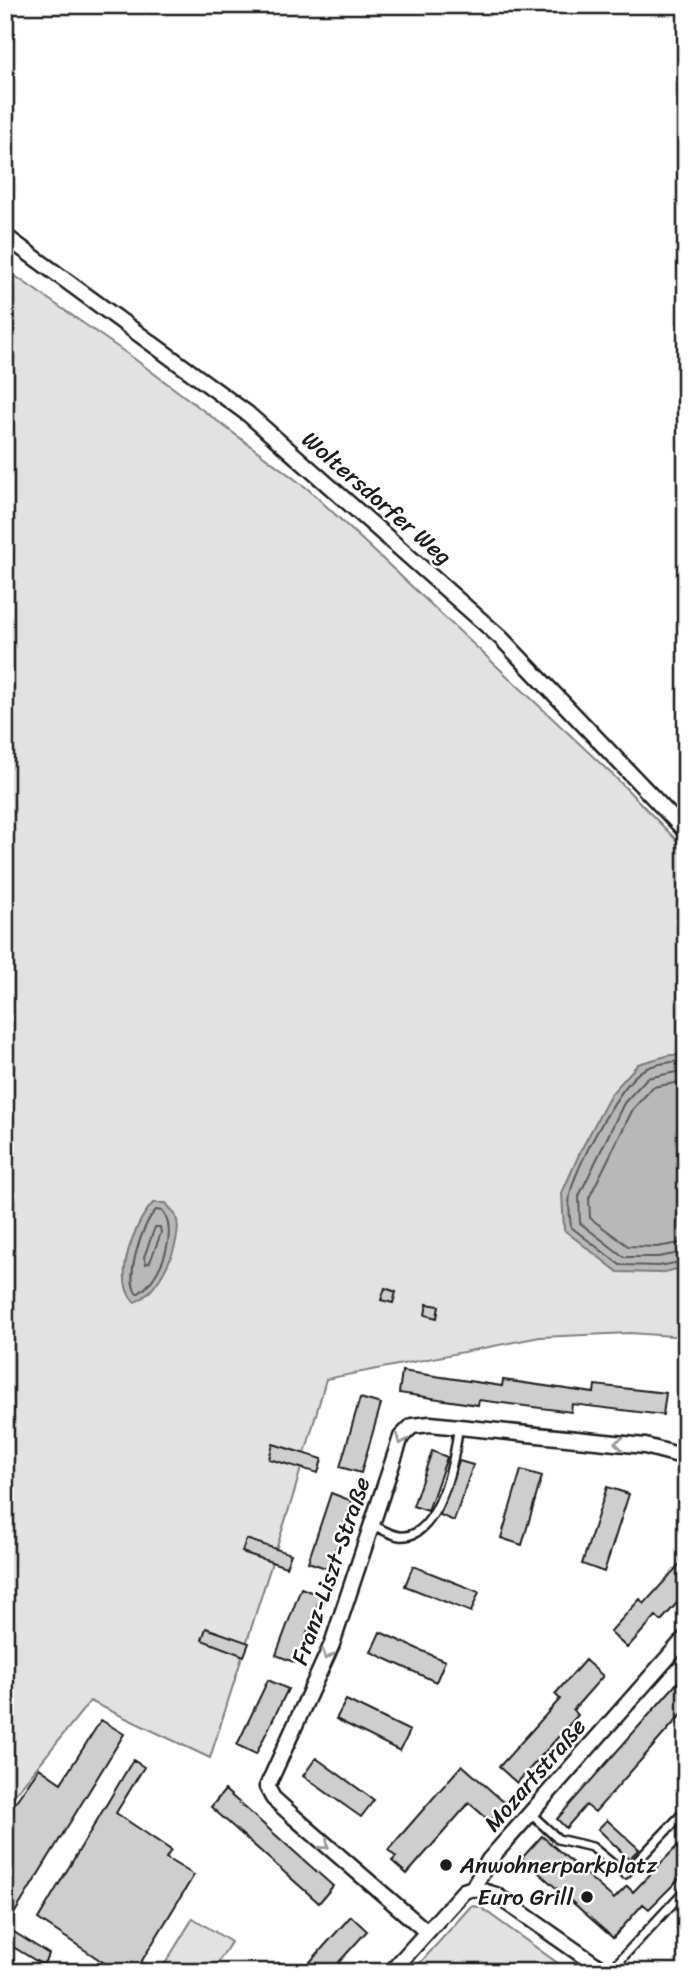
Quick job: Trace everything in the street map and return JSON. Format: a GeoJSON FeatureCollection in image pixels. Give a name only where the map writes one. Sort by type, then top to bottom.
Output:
{"type":"FeatureCollection","features":[{"type":"Feature","properties":{"kind":"street","name":"Woltersdorfer Weg"},"geometry":{"type":"LineString","coordinates":[[5,236],[177,360],[289,450],[501,638],[686,832]]}},
{"type":"Feature","properties":{"kind":"street","name":"Franz-Liszt-Straße"},"geometry":{"type":"LineString","coordinates":[[427,1933],[273,1798],[267,1787],[323,1667],[405,1429],[430,1424],[645,1446],[686,1457]]}},
{"type":"Feature","properties":{"kind":"street","name":"Mozartstraße"},"geometry":{"type":"LineString","coordinates":[[391,1972],[464,1891],[473,1888],[489,1860],[686,1637]]}},
{"type":"Feature","properties":{"kind":"street"},"geometry":{"type":"LineString","coordinates":[[473,1888],[496,1895],[608,1972]]}},
{"type":"Feature","properties":{"kind":"lane"},"geometry":{"type":"LineString","coordinates":[[373,1525],[400,1536],[412,1533],[433,1518],[456,1451],[458,1428]]}},
{"type":"Feature","properties":{"kind":"lane"},"geometry":{"type":"LineString","coordinates":[[531,1814],[558,1839],[592,1847],[625,1874],[686,1810]]}},
{"type":"Feature","properties":{"kind":"lane"},"geometry":{"type":"LineString","coordinates":[[608,1972],[686,1889]]}},
{"type":"Feature","properties":{"kind":"shaded area"},"geometry":{"type":"Polygon","coordinates":[[[5,269],[132,357],[308,489],[616,778],[686,850],[686,1337],[630,1333],[540,1337],[326,1379],[294,1493],[210,1758],[90,1701],[5,1807],[5,269]]]}},
{"type":"Feature","properties":{"kind":"shaded area"},"geometry":{"type":"Polygon","coordinates":[[[471,1906],[480,1907],[570,1972],[412,1972],[471,1906]]]}},
{"type":"Feature","properties":{"kind":"shaded area"},"geometry":{"type":"Polygon","coordinates":[[[193,1918],[231,1942],[212,1972],[160,1972],[193,1918]]]}},
{"type":"Feature","properties":{"kind":"water"},"geometry":{"type":"Polygon","coordinates":[[[670,1055],[686,1055],[686,1267],[660,1273],[618,1272],[564,1230],[562,1193],[611,1094],[638,1064],[670,1055]]]}},
{"type":"Feature","properties":{"kind":"water"},"geometry":{"type":"Polygon","coordinates":[[[153,1203],[166,1203],[174,1213],[178,1227],[176,1239],[160,1279],[143,1298],[134,1302],[125,1280],[125,1266],[133,1237],[153,1203]]]}},
{"type":"Feature","properties":{"kind":"building"},"geometry":{"type":"Polygon","coordinates":[[[385,1288],[396,1292],[393,1303],[381,1300],[385,1288]]]}},
{"type":"Feature","properties":{"kind":"building"},"geometry":{"type":"Polygon","coordinates":[[[427,1304],[439,1306],[437,1318],[425,1315],[427,1304]]]}},
{"type":"Feature","properties":{"kind":"building"},"geometry":{"type":"Polygon","coordinates":[[[402,1371],[502,1386],[503,1380],[594,1393],[595,1385],[666,1393],[663,1415],[572,1404],[571,1412],[479,1400],[478,1405],[399,1393],[402,1371]]]}},
{"type":"Feature","properties":{"kind":"building"},"geometry":{"type":"Polygon","coordinates":[[[360,1398],[381,1404],[361,1473],[340,1467],[360,1398]]]}},
{"type":"Feature","properties":{"kind":"building"},"geometry":{"type":"Polygon","coordinates":[[[273,1444],[322,1459],[318,1473],[269,1459],[273,1444]]]}},
{"type":"Feature","properties":{"kind":"building"},"geometry":{"type":"Polygon","coordinates":[[[432,1451],[447,1457],[428,1511],[413,1506],[432,1451]]]}},
{"type":"Feature","properties":{"kind":"building"},"geometry":{"type":"Polygon","coordinates":[[[459,1461],[473,1465],[454,1521],[440,1515],[459,1461]]]}},
{"type":"Feature","properties":{"kind":"building"},"geometry":{"type":"Polygon","coordinates":[[[521,1470],[542,1476],[522,1545],[501,1538],[521,1470]]]}},
{"type":"Feature","properties":{"kind":"building"},"geometry":{"type":"Polygon","coordinates":[[[607,1487],[629,1494],[604,1572],[582,1564],[607,1487]]]}},
{"type":"Feature","properties":{"kind":"building"},"geometry":{"type":"Polygon","coordinates":[[[331,1493],[352,1501],[329,1569],[308,1562],[331,1493]]]}},
{"type":"Feature","properties":{"kind":"building"},"geometry":{"type":"Polygon","coordinates":[[[246,1539],[291,1554],[286,1567],[242,1552],[246,1539]]]}},
{"type":"Feature","properties":{"kind":"building"},"geometry":{"type":"Polygon","coordinates":[[[686,1557],[686,1593],[661,1621],[656,1616],[627,1648],[610,1632],[640,1599],[644,1604],[686,1557]]]}},
{"type":"Feature","properties":{"kind":"building"},"geometry":{"type":"Polygon","coordinates":[[[413,1566],[479,1592],[471,1612],[405,1586],[413,1566]]]}},
{"type":"Feature","properties":{"kind":"building"},"geometry":{"type":"Polygon","coordinates":[[[301,1588],[321,1596],[296,1663],[276,1655],[301,1588]]]}},
{"type":"Feature","properties":{"kind":"building"},"geometry":{"type":"Polygon","coordinates":[[[206,1628],[249,1643],[244,1656],[202,1640],[206,1628]]]}},
{"type":"Feature","properties":{"kind":"building"},"geometry":{"type":"Polygon","coordinates":[[[380,1632],[445,1661],[436,1682],[371,1652],[380,1632]]]}},
{"type":"Feature","properties":{"kind":"building"},"geometry":{"type":"Polygon","coordinates":[[[585,1660],[603,1676],[573,1710],[578,1715],[517,1783],[499,1767],[560,1699],[555,1694],[585,1660]]]}},
{"type":"Feature","properties":{"kind":"building"},"geometry":{"type":"Polygon","coordinates":[[[686,1673],[686,1709],[595,1812],[586,1805],[566,1828],[557,1819],[686,1673]]]}},
{"type":"Feature","properties":{"kind":"building"},"geometry":{"type":"Polygon","coordinates":[[[268,1680],[288,1689],[256,1754],[237,1745],[268,1680]]]}},
{"type":"Feature","properties":{"kind":"building"},"geometry":{"type":"Polygon","coordinates":[[[346,1700],[410,1731],[400,1751],[336,1719],[346,1700]]]}},
{"type":"Feature","properties":{"kind":"building"},"geometry":{"type":"Polygon","coordinates":[[[101,1720],[124,1734],[6,1927],[49,1954],[43,1965],[5,1942],[5,1817],[39,1768],[61,1783],[101,1720]]]}},
{"type":"Feature","properties":{"kind":"building"},"geometry":{"type":"Polygon","coordinates":[[[316,1758],[374,1800],[361,1817],[303,1776],[316,1758]]]}},
{"type":"Feature","properties":{"kind":"building"},"geometry":{"type":"Polygon","coordinates":[[[133,1760],[144,1767],[116,1813],[171,1850],[166,1858],[194,1875],[135,1972],[118,1972],[38,1919],[133,1760]]]}},
{"type":"Feature","properties":{"kind":"building"},"geometry":{"type":"Polygon","coordinates":[[[462,1765],[506,1804],[490,1821],[469,1803],[407,1874],[392,1861],[396,1857],[388,1850],[462,1765]]]}},
{"type":"Feature","properties":{"kind":"building"},"geometry":{"type":"Polygon","coordinates":[[[225,1790],[333,1886],[319,1903],[211,1807],[225,1790]]]}},
{"type":"Feature","properties":{"kind":"building"},"geometry":{"type":"Polygon","coordinates":[[[607,1820],[639,1849],[629,1859],[598,1829],[607,1820]]]}},
{"type":"Feature","properties":{"kind":"building"},"geometry":{"type":"Polygon","coordinates":[[[542,1836],[614,1899],[627,1886],[633,1892],[686,1837],[686,1872],[649,1909],[643,1904],[613,1938],[522,1858],[542,1836]]]}},
{"type":"Feature","properties":{"kind":"building"},"geometry":{"type":"Polygon","coordinates":[[[351,1916],[367,1931],[330,1972],[301,1972],[351,1916]]]}},
{"type":"Feature","properties":{"kind":"place","name":"Anwohnerparkplatz"},"geometry":{"type":"Point","coordinates":[446,1865]}},
{"type":"Feature","properties":{"kind":"place","name":"Euro Grill"},"geometry":{"type":"Point","coordinates":[587,1897]}}]}
